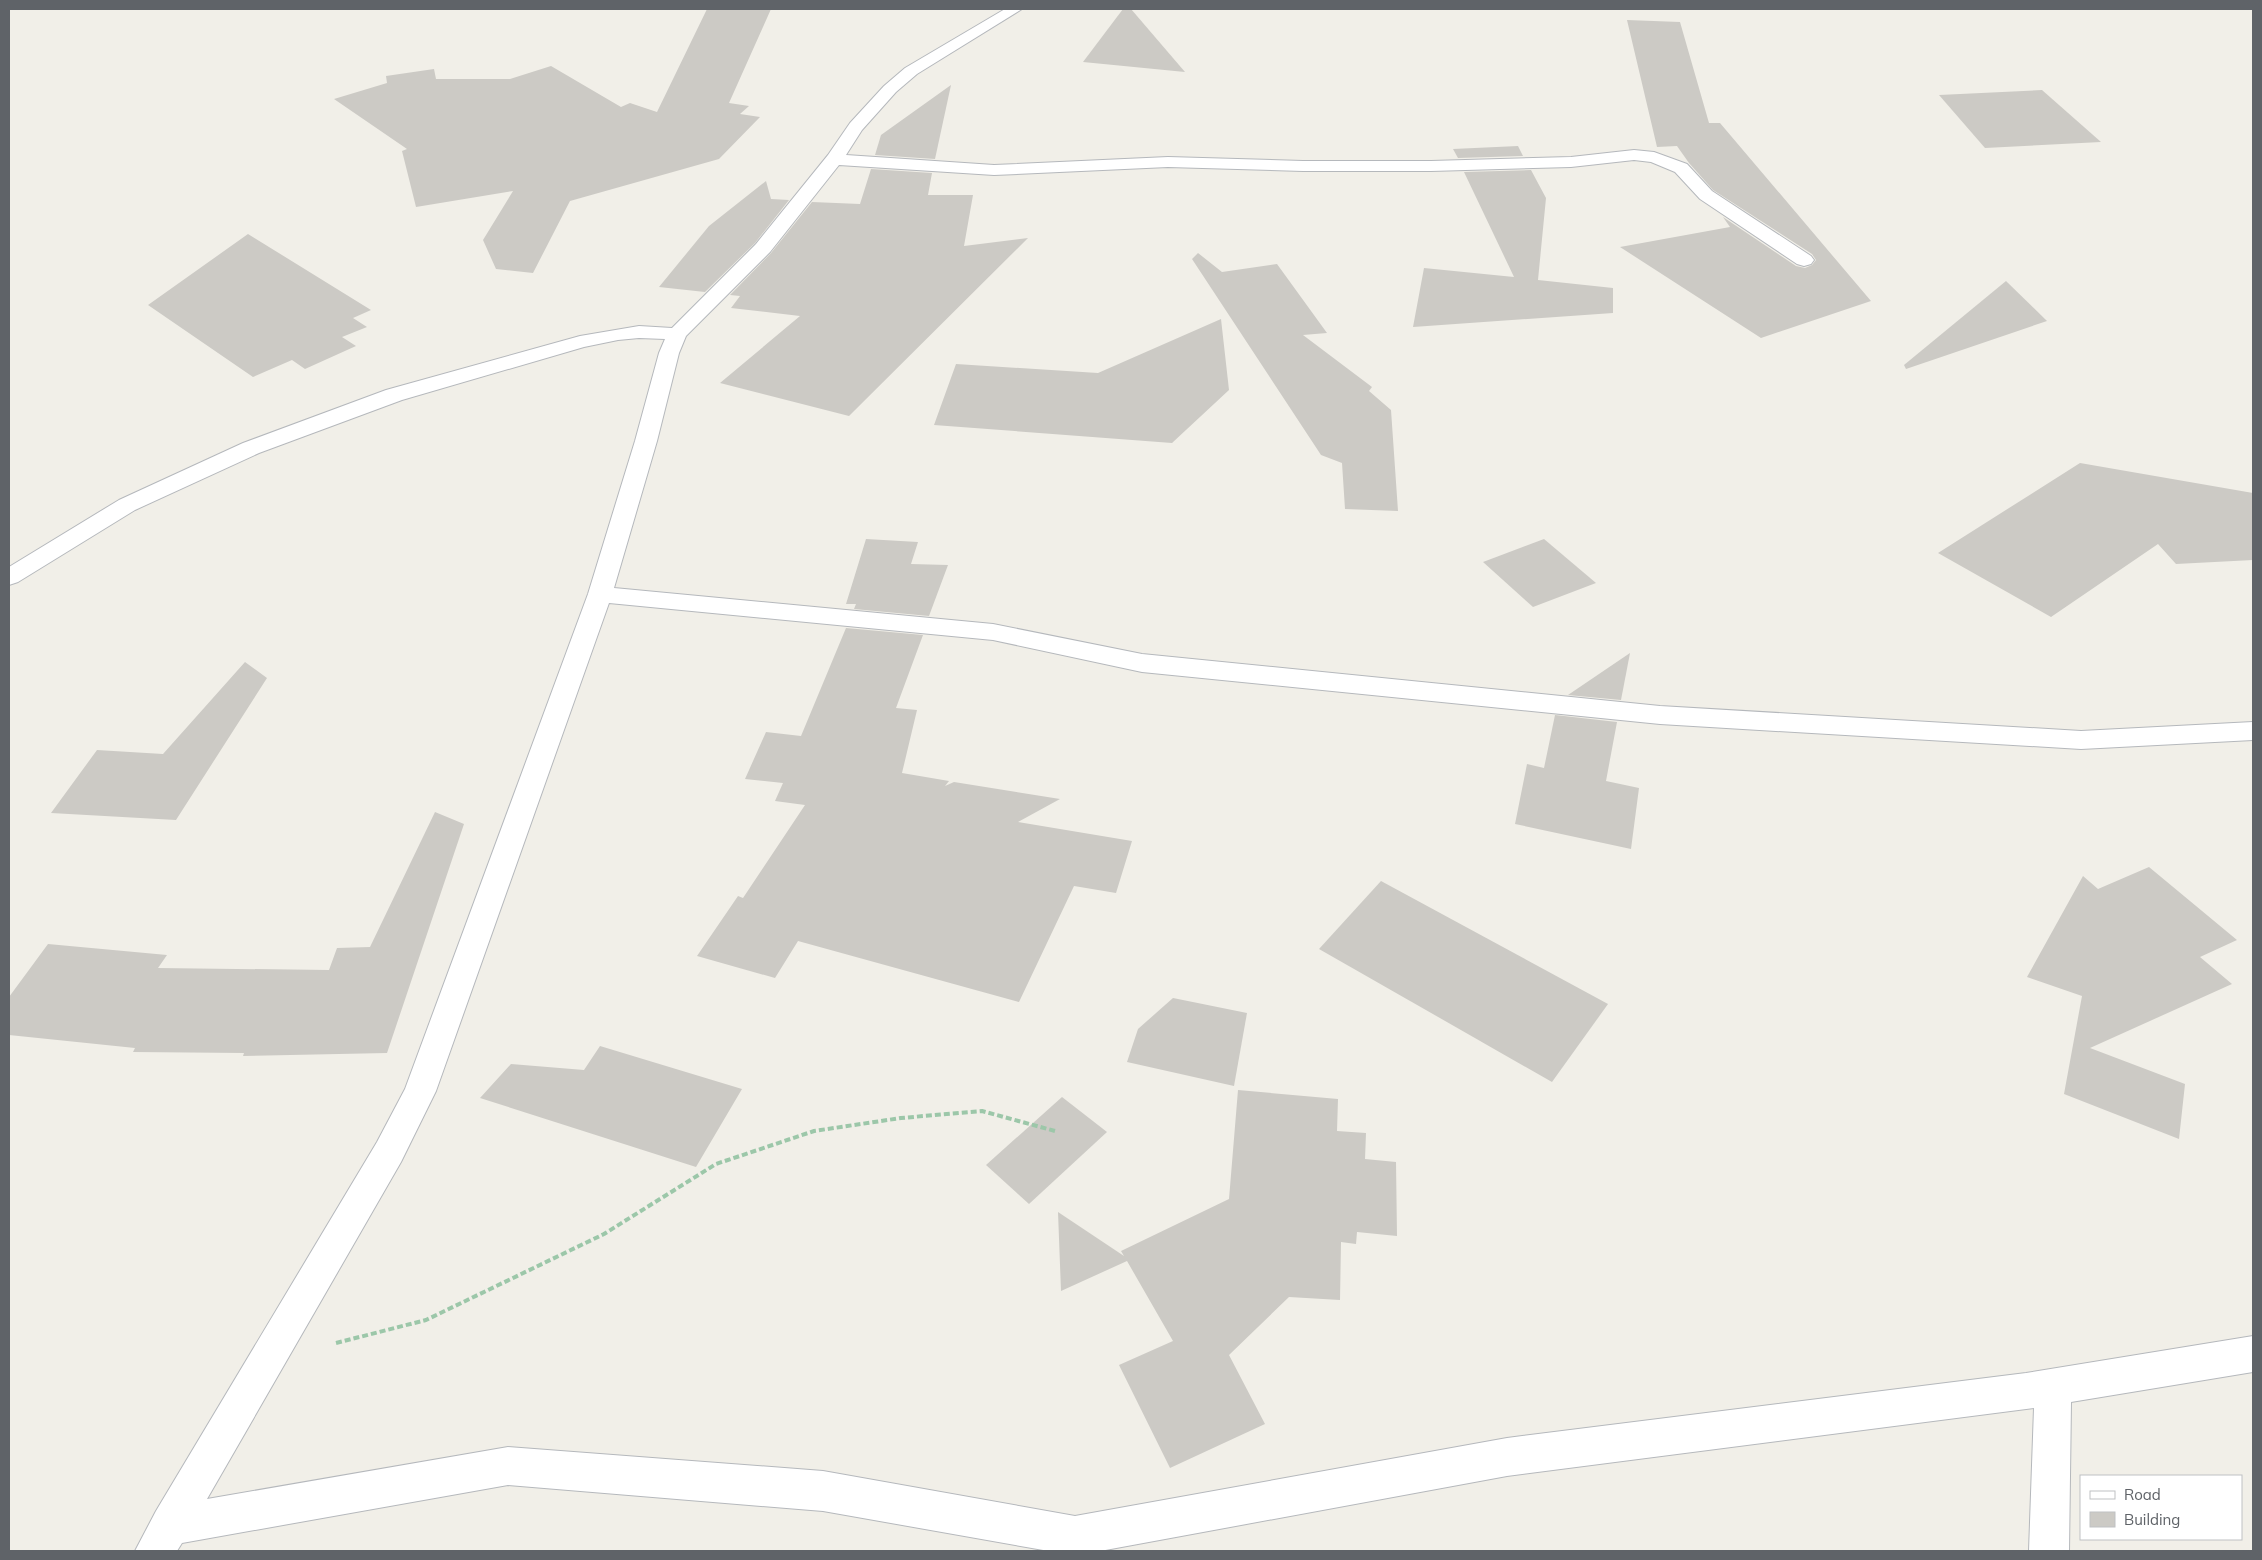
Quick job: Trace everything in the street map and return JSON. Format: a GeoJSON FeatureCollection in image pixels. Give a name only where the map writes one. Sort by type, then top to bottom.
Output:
{"type":"FeatureCollection","features":[{"type":"Feature","properties":{"kind":"street"},"geometry":{"type":"LineString","coordinates":[[163,1538],[389,1152],[420,1091],[600,594],[676,334],[763,248],[834,159],[856,127],[890,89],[911,71],[1016,9]]}},
{"type":"Feature","properties":{"kind":"street"},"geometry":{"type":"LineString","coordinates":[[834,159],[994,170],[1168,162],[1303,166],[1431,166],[1571,162],[1634,155],[1654,158],[1681,168],[1706,196],[1804,260]]}},
{"type":"Feature","properties":{"kind":"street"},"geometry":{"type":"LineString","coordinates":[[9,577],[127,505],[251,448],[385,398],[608,336],[639,332],[676,334]]}},
{"type":"Feature","properties":{"kind":"street"},"geometry":{"type":"LineString","coordinates":[[600,594],[993,632],[1142,663],[1660,715],[2081,740],[2253,731]]}},
{"type":"Feature","properties":{"kind":"street"},"geometry":{"type":"LineString","coordinates":[[163,1538],[508,1466],[823,1491],[1074,1536],[1508,1457],[2053,1387],[2253,1354]]}},
{"type":"Feature","properties":{"kind":"street"},"geometry":{"type":"LineString","coordinates":[[2049,1551],[2053,1387]]}},
{"type":"Feature","properties":{"kind":"path"},"geometry":{"type":"LineString","coordinates":[[268,1361],[426,1320],[604,1234],[716,1164],[814,1131],[901,1118],[982,1111],[1055,1131]]}},
{"type":"Feature","properties":{"kind":"building"},"geometry":{"type":"Polygon","coordinates":[[[707,9],[771,9],[729,103],[749,106],[740,114],[760,117],[719,159],[570,201],[533,273],[496,269],[483,240],[513,191],[416,207],[402,151],[407,149],[334,99],[387,83],[386,76],[434,69],[436,79],[510,79],[551,66],[621,107],[630,103],[657,112],[707,9]]]}},
{"type":"Feature","properties":{"kind":"building"},"geometry":{"type":"Polygon","coordinates":[[[1123,9],[1131,9],[1185,72],[1083,62],[1123,9]]]}},
{"type":"Feature","properties":{"kind":"building"},"geometry":{"type":"Polygon","coordinates":[[[1627,20],[1680,22],[1709,123],[1720,123],[1871,301],[1761,338],[1620,247],[1730,227],[1723,217],[1796,266],[1805,268],[1812,265],[1816,260],[1812,254],[1713,190],[1677,146],[1657,147],[1627,20]]]}},
{"type":"Feature","properties":{"kind":"building"},"geometry":{"type":"Polygon","coordinates":[[[951,85],[935,159],[875,155],[881,135],[951,85]]]}},
{"type":"Feature","properties":{"kind":"building"},"geometry":{"type":"Polygon","coordinates":[[[2042,90],[2101,142],[1985,148],[1939,95],[2042,90]]]}},
{"type":"Feature","properties":{"kind":"building"},"geometry":{"type":"Polygon","coordinates":[[[1518,146],[1523,156],[1458,158],[1453,149],[1518,146]]]}},
{"type":"Feature","properties":{"kind":"building"},"geometry":{"type":"Polygon","coordinates":[[[871,169],[932,173],[928,195],[973,195],[964,246],[1028,238],[849,416],[720,383],[800,316],[731,308],[740,296],[730,295],[771,253],[812,202],[860,204],[871,169]]]}},
{"type":"Feature","properties":{"kind":"building"},"geometry":{"type":"Polygon","coordinates":[[[1531,170],[1546,198],[1538,280],[1613,288],[1613,313],[1413,327],[1424,268],[1514,277],[1464,172],[1531,170]]]}},
{"type":"Feature","properties":{"kind":"building"},"geometry":{"type":"Polygon","coordinates":[[[766,181],[771,199],[789,200],[755,243],[705,292],[659,287],[709,226],[766,181]]]}},
{"type":"Feature","properties":{"kind":"building"},"geometry":{"type":"Polygon","coordinates":[[[248,234],[371,310],[353,318],[367,327],[342,337],[356,346],[305,369],[292,360],[253,377],[148,305],[248,234]]]}},
{"type":"Feature","properties":{"kind":"building"},"geometry":{"type":"Polygon","coordinates":[[[1198,253],[1222,272],[1277,264],[1327,333],[1303,335],[1372,387],[1369,391],[1391,410],[1398,511],[1345,509],[1342,463],[1321,455],[1192,259],[1198,253]]]}},
{"type":"Feature","properties":{"kind":"building"},"geometry":{"type":"Polygon","coordinates":[[[2006,281],[2047,321],[1906,369],[1904,365],[2006,281]]]}},
{"type":"Feature","properties":{"kind":"building"},"geometry":{"type":"Polygon","coordinates":[[[1221,319],[1229,390],[1172,443],[934,425],[956,364],[1098,373],[1221,319]]]}},
{"type":"Feature","properties":{"kind":"building"},"geometry":{"type":"Polygon","coordinates":[[[2080,463],[2253,493],[2253,560],[2176,564],[2158,544],[2051,617],[1938,553],[2080,463]]]}},
{"type":"Feature","properties":{"kind":"building"},"geometry":{"type":"Polygon","coordinates":[[[866,539],[918,542],[911,564],[948,565],[929,616],[854,609],[856,604],[846,604],[866,539]]]}},
{"type":"Feature","properties":{"kind":"building"},"geometry":{"type":"Polygon","coordinates":[[[1544,539],[1596,583],[1533,607],[1483,562],[1544,539]]]}},
{"type":"Feature","properties":{"kind":"building"},"geometry":{"type":"Polygon","coordinates":[[[846,628],[923,635],[896,708],[917,710],[902,773],[949,781],[945,786],[954,782],[1060,799],[1018,822],[1132,841],[1116,893],[1074,886],[1019,1002],[798,941],[775,978],[697,956],[738,896],[743,898],[805,805],[775,801],[783,783],[745,779],[766,732],[801,736],[846,628]]]}},
{"type":"Feature","properties":{"kind":"building"},"geometry":{"type":"Polygon","coordinates":[[[1630,653],[1621,700],[1568,695],[1630,653]]]}},
{"type":"Feature","properties":{"kind":"building"},"geometry":{"type":"Polygon","coordinates":[[[245,662],[267,678],[176,820],[51,813],[97,750],[163,754],[245,662]]]}},
{"type":"Feature","properties":{"kind":"building"},"geometry":{"type":"Polygon","coordinates":[[[1555,715],[1617,722],[1606,781],[1639,788],[1631,849],[1515,824],[1527,764],[1544,768],[1555,715]]]}},
{"type":"Feature","properties":{"kind":"building"},"geometry":{"type":"Polygon","coordinates":[[[435,812],[464,824],[387,1053],[243,1056],[244,1053],[133,1052],[135,1048],[9,1035],[9,997],[48,944],[167,955],[158,968],[329,970],[337,948],[370,947],[435,812]]]}},
{"type":"Feature","properties":{"kind":"building"},"geometry":{"type":"Polygon","coordinates":[[[2149,867],[2237,940],[2200,957],[2232,984],[2090,1048],[2185,1084],[2179,1139],[2064,1094],[2082,996],[2027,977],[2083,876],[2098,889],[2149,867]]]}},
{"type":"Feature","properties":{"kind":"building"},"geometry":{"type":"Polygon","coordinates":[[[1381,881],[1608,1004],[1552,1082],[1319,949],[1381,881]]]}},
{"type":"Feature","properties":{"kind":"building"},"geometry":{"type":"Polygon","coordinates":[[[1173,998],[1247,1013],[1234,1086],[1127,1062],[1138,1029],[1173,998]]]}},
{"type":"Feature","properties":{"kind":"building"},"geometry":{"type":"Polygon","coordinates":[[[600,1046],[742,1089],[696,1167],[480,1098],[511,1064],[584,1070],[600,1046]]]}},
{"type":"Feature","properties":{"kind":"building"},"geometry":{"type":"Polygon","coordinates":[[[1238,1090],[1338,1099],[1337,1131],[1366,1133],[1365,1159],[1396,1162],[1397,1236],[1357,1232],[1356,1244],[1341,1242],[1340,1300],[1289,1297],[1229,1355],[1265,1424],[1170,1468],[1119,1365],[1173,1341],[1127,1261],[1061,1291],[1058,1212],[1124,1256],[1121,1251],[1229,1199],[1238,1090]]]}},
{"type":"Feature","properties":{"kind":"building"},"geometry":{"type":"Polygon","coordinates":[[[1062,1097],[1107,1132],[1029,1204],[986,1165],[1062,1097]]]}}]}
